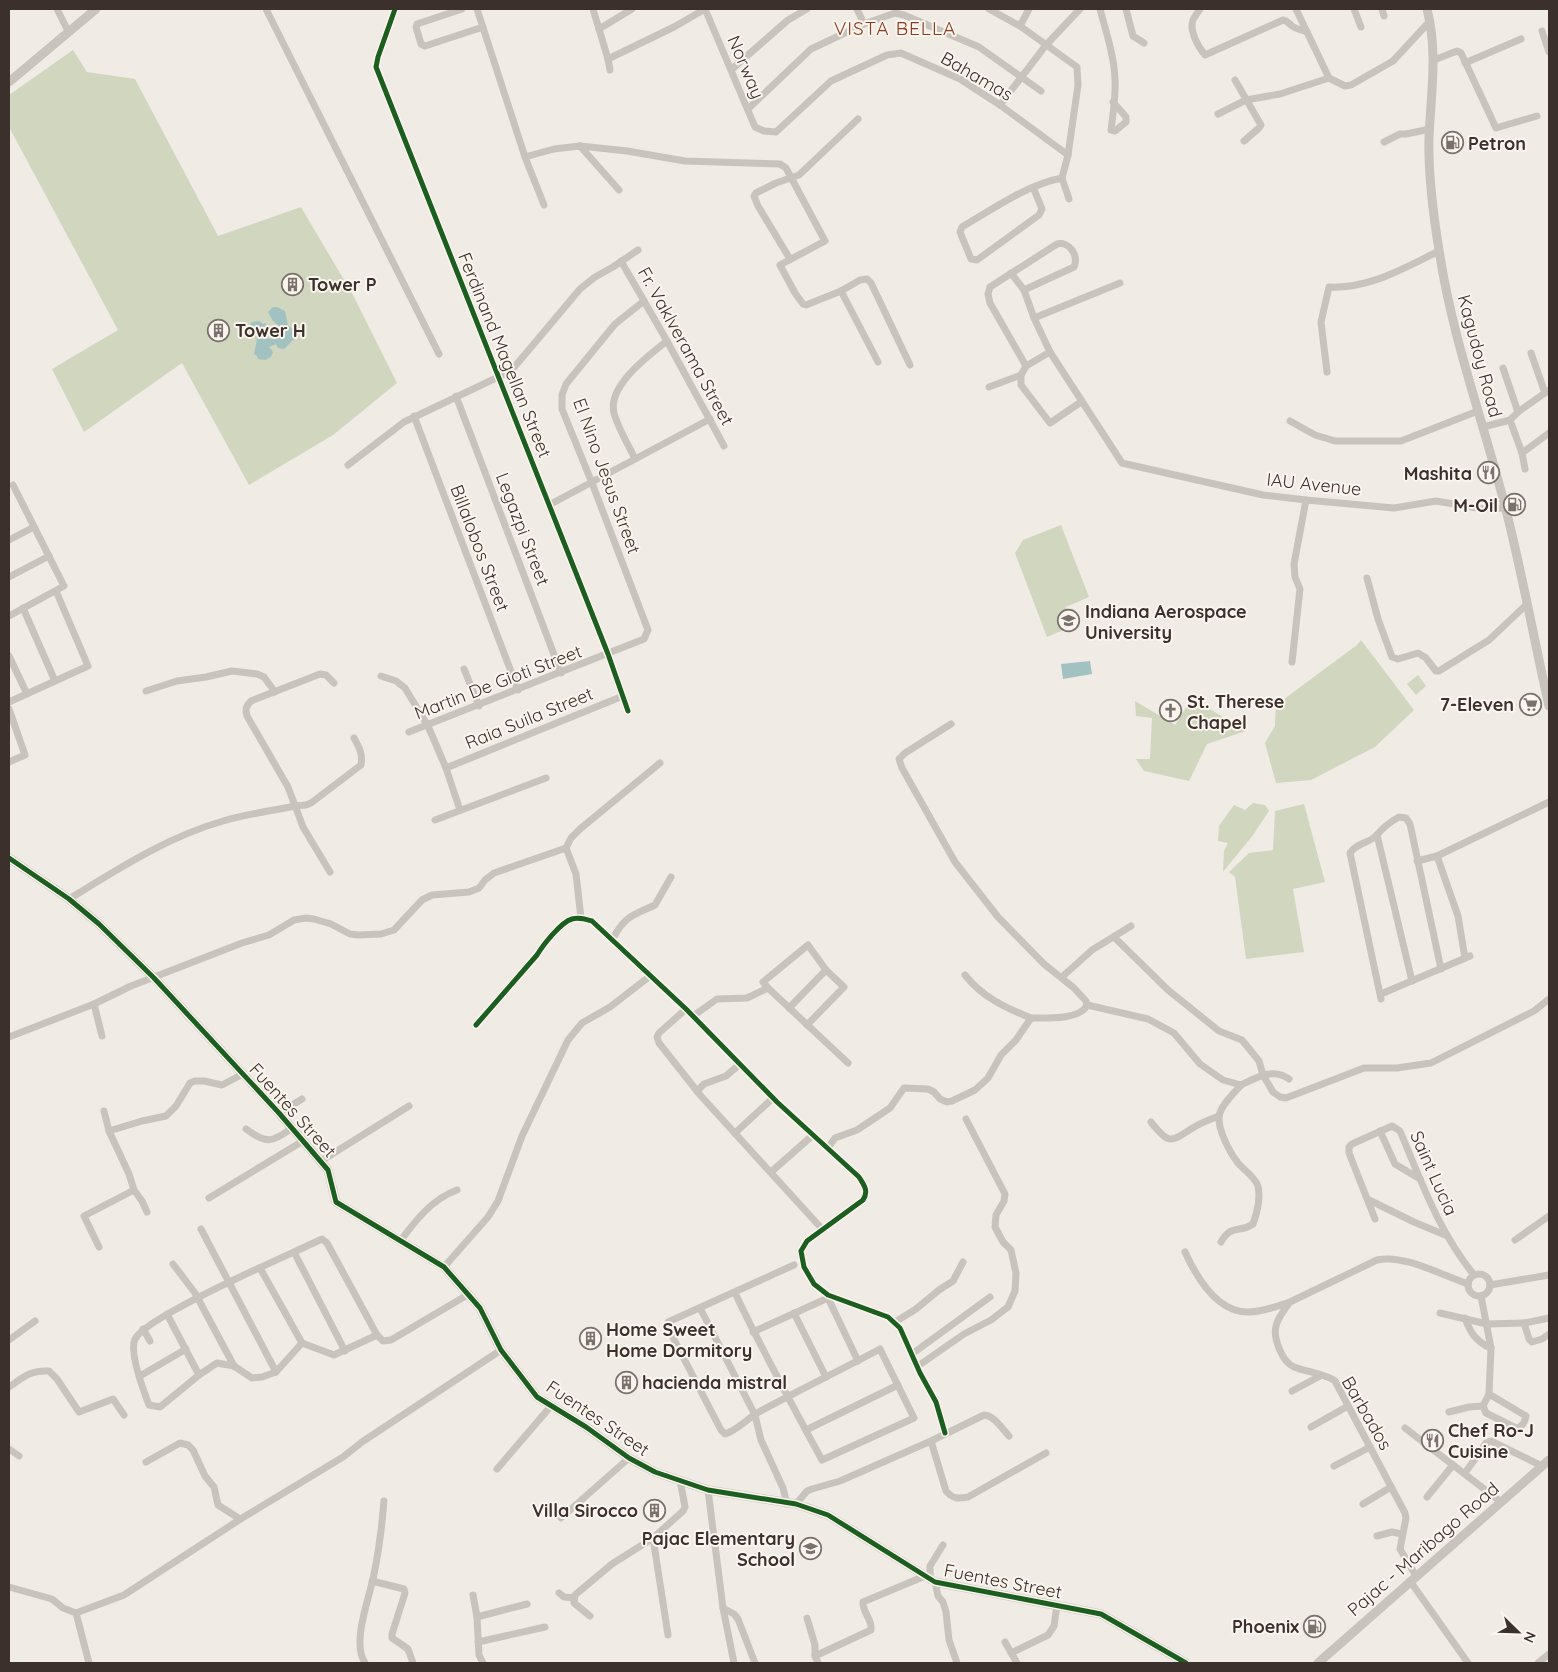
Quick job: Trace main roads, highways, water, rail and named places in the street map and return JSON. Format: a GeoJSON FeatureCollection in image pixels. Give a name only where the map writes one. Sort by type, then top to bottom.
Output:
{"type":"FeatureCollection","features":[{"type":"Feature","properties":{"kind":"water"},"geometry":{"type":"Polygon","coordinates":[[[273,307],[285,311],[288,325],[296,332],[297,336],[284,349],[278,348],[276,344],[269,347],[273,352],[271,357],[265,360],[258,359],[254,354],[257,339],[252,331],[248,332],[248,327],[252,322],[259,321],[267,326],[263,328],[262,333],[264,336],[270,339],[278,336],[280,327],[273,321],[268,312],[273,307]]]}},
{"type":"Feature","properties":{"kind":"water"},"geometry":{"type":"Polygon","coordinates":[[[1090,661],[1092,674],[1063,679],[1061,664],[1090,661]]]}},
{"type":"Feature","properties":{"kind":"place","name":"Petron"},"geometry":{"type":"Point","coordinates":[1452,143]}},
{"type":"Feature","properties":{"kind":"place","name":"Tower P"},"geometry":{"type":"Point","coordinates":[292,284]}},
{"type":"Feature","properties":{"kind":"place","name":"Tower H"},"geometry":{"type":"Point","coordinates":[219,330]}},
{"type":"Feature","properties":{"kind":"place","name":"Mashita"},"geometry":{"type":"Point","coordinates":[1488,473]}},
{"type":"Feature","properties":{"kind":"place","name":"M-Oil"},"geometry":{"type":"Point","coordinates":[1514,505]}},
{"type":"Feature","properties":{"kind":"place","name":"Indiana Aerospace University"},"geometry":{"type":"Point","coordinates":[1069,621]}},
{"type":"Feature","properties":{"kind":"place","name":"7-Eleven"},"geometry":{"type":"Point","coordinates":[1530,704]}},
{"type":"Feature","properties":{"kind":"place","name":"St. Therese Chapel"},"geometry":{"type":"Point","coordinates":[1171,711]}},
{"type":"Feature","properties":{"kind":"place","name":"Home Sweet Home Dormitory"},"geometry":{"type":"Point","coordinates":[590,1339]}},
{"type":"Feature","properties":{"kind":"place","name":"hacienda mistral"},"geometry":{"type":"Point","coordinates":[626,1382]}},
{"type":"Feature","properties":{"kind":"place","name":"Chef Ro-J Cuisine"},"geometry":{"type":"Point","coordinates":[1432,1440]}},
{"type":"Feature","properties":{"kind":"place","name":"Villa Sirocco"},"geometry":{"type":"Point","coordinates":[654,1510]}},
{"type":"Feature","properties":{"kind":"place","name":"Pajac Elementary School"},"geometry":{"type":"Point","coordinates":[811,1548]}},
{"type":"Feature","properties":{"kind":"place","name":"Phoenix"},"geometry":{"type":"Point","coordinates":[1315,1626]}},
{"type":"Feature","properties":{"kind":"district","name":"VISTA BELLA"},"geometry":{"type":"Point","coordinates":[895,28]}}]}
